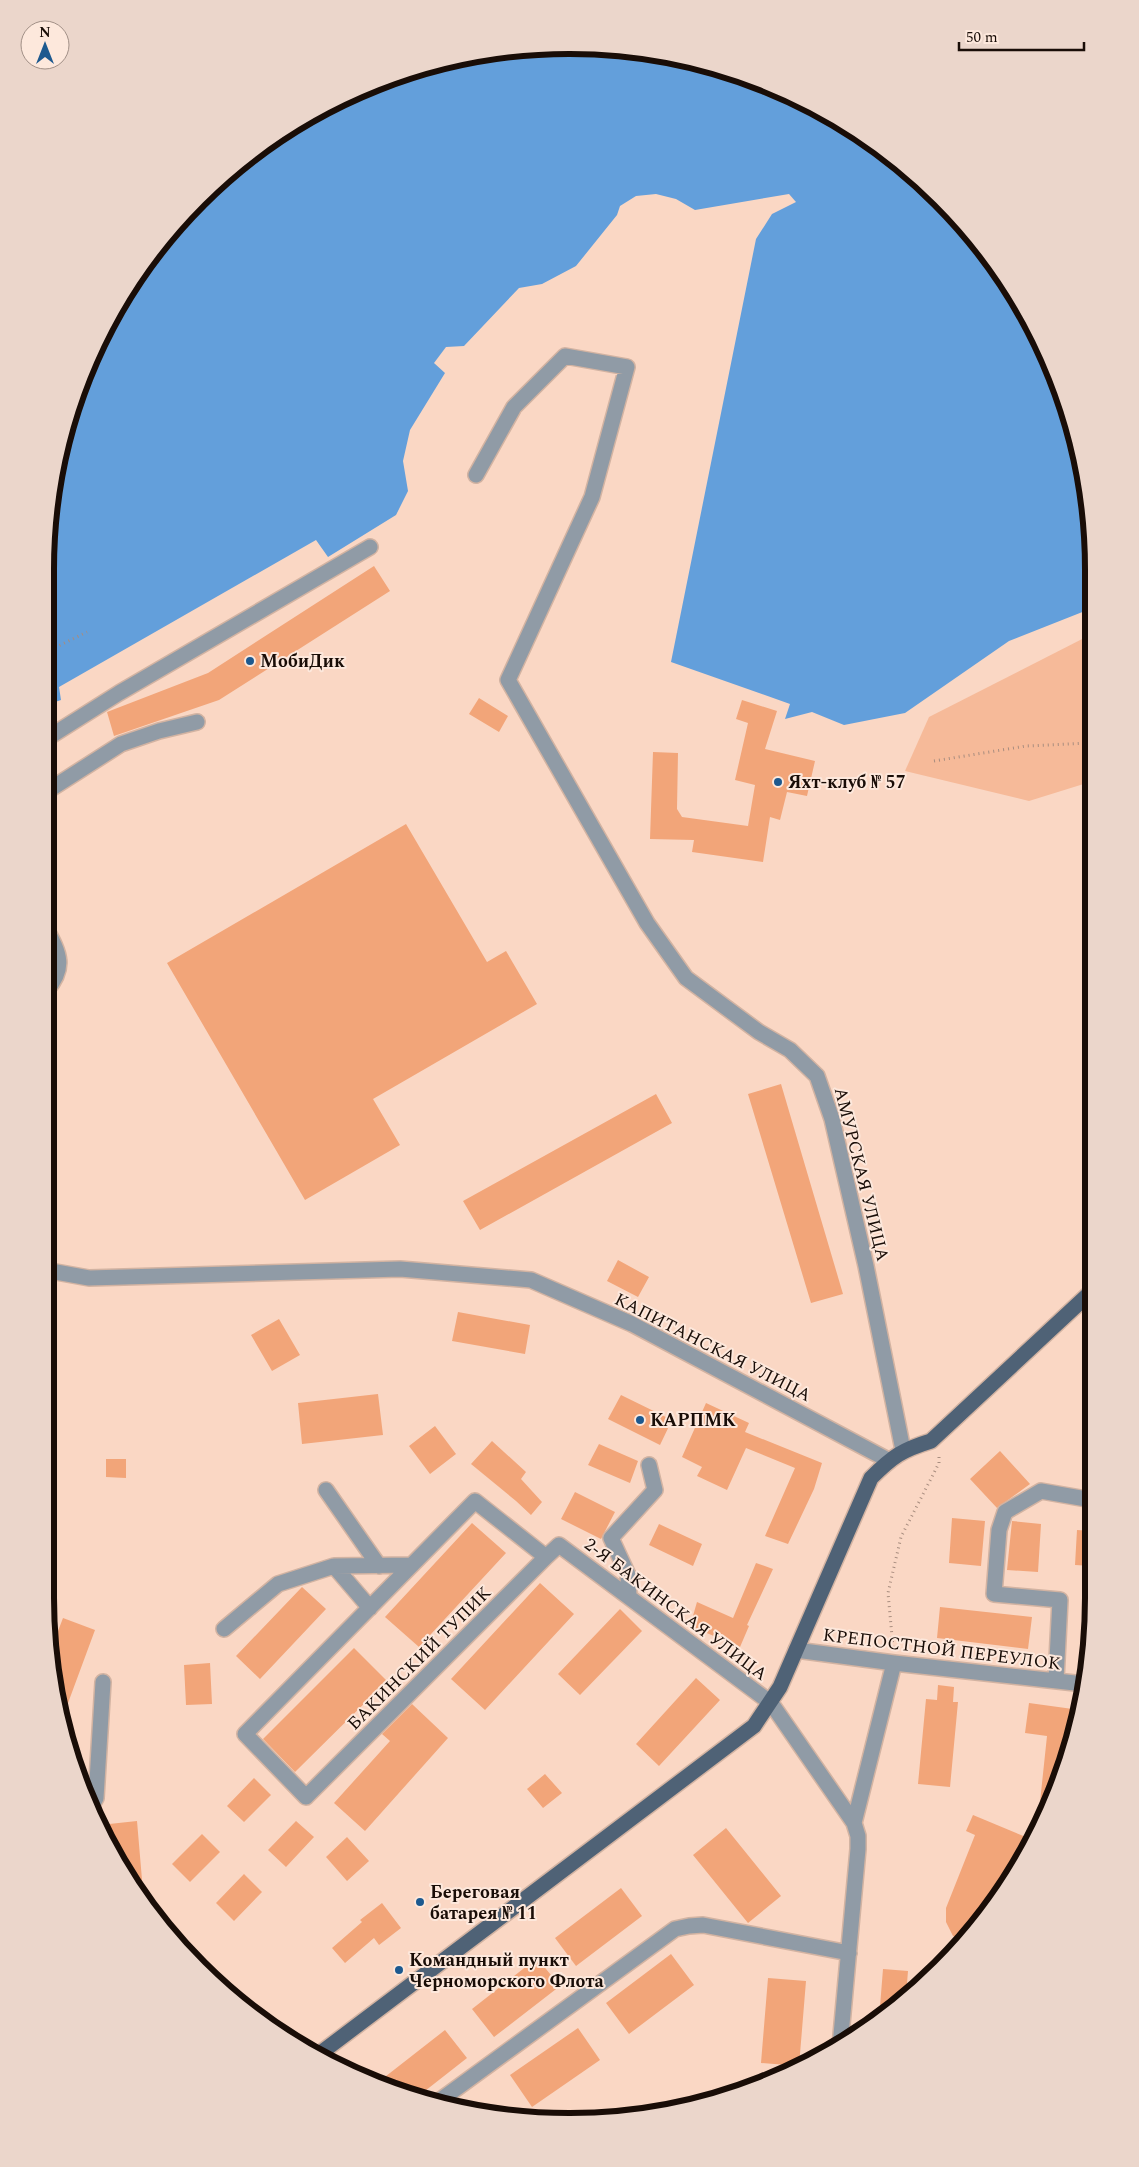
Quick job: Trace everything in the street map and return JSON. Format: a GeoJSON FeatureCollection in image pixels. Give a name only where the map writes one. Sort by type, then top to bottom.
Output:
{"type":"FeatureCollection","features":[{"type":"Feature","properties":{"kind":"main road"},"geometry":{"type":"LineString","coordinates":[[324,2051],[754,1726],[780,1687],[871,1478],[888,1460],[903,1450],[931,1441],[1085,1298]]}},
{"type":"Feature","properties":{"kind":"street","name":"АМУРСКАЯ УЛИЦА"},"geometry":{"type":"LineString","coordinates":[[476,475],[514,407],[565,356],[627,368],[592,496],[508,680],[647,923],[686,978],[759,1032],[790,1050],[817,1076],[832,1119],[866,1266],[903,1450]]}},
{"type":"Feature","properties":{"kind":"street"},"geometry":{"type":"LineString","coordinates":[[54,734],[120,693],[370,547]]}},
{"type":"Feature","properties":{"kind":"street"},"geometry":{"type":"LineString","coordinates":[[54,787],[121,744],[159,730],[197,722]]}},
{"type":"Feature","properties":{"kind":"street"},"geometry":{"type":"LineString","coordinates":[[54,945],[58,953],[59,964],[58,974],[54,980]]}},
{"type":"Feature","properties":{"kind":"street","name":"КАПИТАНСКАЯ УЛИЦА"},"geometry":{"type":"LineString","coordinates":[[89,1278],[400,1269],[531,1280],[632,1324],[888,1460]]}},
{"type":"Feature","properties":{"kind":"street"},"geometry":{"type":"LineString","coordinates":[[54,1272],[89,1278]]}},
{"type":"Feature","properties":{"kind":"street"},"geometry":{"type":"LineString","coordinates":[[54,1280],[89,1278]]}},
{"type":"Feature","properties":{"kind":"street"},"geometry":{"type":"LineString","coordinates":[[629,1598],[628,1575],[611,1538],[655,1490],[649,1465]]}},
{"type":"Feature","properties":{"kind":"street"},"geometry":{"type":"LineString","coordinates":[[326,1490],[379,1566]]}},
{"type":"Feature","properties":{"kind":"street"},"geometry":{"type":"LineString","coordinates":[[1056,1680],[1060,1600],[994,1594],[1000,1530],[1005,1512],[1041,1491],[1085,1499]]}},
{"type":"Feature","properties":{"kind":"street"},"geometry":{"type":"LineString","coordinates":[[334,1566],[370,1608],[475,1501],[546,1558]]}},
{"type":"Feature","properties":{"kind":"street","name":"2-Я БАКИНСКАЯ УЛИЦА"},"geometry":{"type":"LineString","coordinates":[[559,1545],[771,1703],[854,1823]]}},
{"type":"Feature","properties":{"kind":"street","name":"БАКИНСКИЙ ТУПИК"},"geometry":{"type":"LineString","coordinates":[[370,1608],[245,1734],[306,1797],[559,1545]]}},
{"type":"Feature","properties":{"kind":"street"},"geometry":{"type":"LineString","coordinates":[[224,1629],[278,1584],[334,1566],[412,1565]]}},
{"type":"Feature","properties":{"kind":"street","name":"КРЕПОСТНОЙ ПЕРЕУЛОК"},"geometry":{"type":"LineString","coordinates":[[796,1650],[1078,1683]]}},
{"type":"Feature","properties":{"kind":"street"},"geometry":{"type":"LineString","coordinates":[[841,2035],[858,1849],[858,1836],[854,1823],[894,1663]]}},
{"type":"Feature","properties":{"kind":"street"},"geometry":{"type":"LineString","coordinates":[[95,1800],[103,1682]]}},
{"type":"Feature","properties":{"kind":"street"},"geometry":{"type":"LineString","coordinates":[[444,2098],[675,1930],[688,1926],[703,1925],[849,1952]]}},
{"type":"Feature","properties":{"kind":"path"},"geometry":{"type":"LineString","coordinates":[[54,648],[87,632]]}},
{"type":"Feature","properties":{"kind":"path"},"geometry":{"type":"LineString","coordinates":[[934,761],[1026,746],[1085,743]]}},
{"type":"Feature","properties":{"kind":"path"},"geometry":{"type":"LineString","coordinates":[[894,1663],[888,1593],[901,1537],[939,1462],[939,1454],[931,1441]]}},
{"type":"Feature","properties":{"kind":"shaded area"},"geometry":{"type":"Polygon","coordinates":[[[1085,638],[1085,784],[1029,801],[905,771],[929,717],[1085,638]]]}},
{"type":"Feature","properties":{"kind":"water"},"geometry":{"type":"Polygon","coordinates":[[[570,54],[637,58],[703,71],[735,81],[798,107],[827,123],[883,160],[910,182],[957,229],[979,256],[998,283],[1032,341],[1046,372],[1068,436],[1081,502],[1084,536],[1085,611],[1009,641],[905,713],[844,725],[812,712],[785,719],[790,704],[671,662],[756,239],[772,214],[796,202],[789,194],[695,210],[676,199],[656,194],[636,196],[620,206],[617,215],[576,266],[542,284],[519,288],[464,346],[446,347],[434,363],[445,373],[410,430],[403,461],[408,491],[396,515],[328,557],[316,540],[59,687],[61,700],[54,702],[54,570],[58,502],[71,436],[81,404],[107,341],[123,312],[160,256],[182,229],[229,182],[256,160],[283,141],[341,107],[372,93],[436,71],[502,58],[536,55],[570,54]]]}},
{"type":"Feature","properties":{"kind":"building"},"geometry":{"type":"Polygon","coordinates":[[[374,566],[390,591],[219,700],[114,736],[107,712],[208,673],[374,566]]]}},
{"type":"Feature","properties":{"kind":"building"},"geometry":{"type":"Polygon","coordinates":[[[479,698],[508,716],[499,732],[469,714],[479,698]]]}},
{"type":"Feature","properties":{"kind":"building"},"geometry":{"type":"Polygon","coordinates":[[[742,700],[777,711],[765,749],[815,761],[807,796],[787,792],[780,820],[770,817],[763,862],[692,852],[694,840],[650,839],[653,752],[678,753],[677,809],[682,817],[748,826],[755,785],[735,780],[748,723],[736,719],[742,700]]]}},
{"type":"Feature","properties":{"kind":"building"},"geometry":{"type":"Polygon","coordinates":[[[406,824],[487,962],[506,951],[537,1004],[373,1099],[400,1145],[305,1200],[167,963],[406,824]]]}},
{"type":"Feature","properties":{"kind":"building"},"geometry":{"type":"Polygon","coordinates":[[[781,1084],[843,1294],[811,1303],[748,1094],[781,1084]]]}},
{"type":"Feature","properties":{"kind":"building"},"geometry":{"type":"Polygon","coordinates":[[[656,1094],[672,1123],[480,1230],[463,1201],[656,1094]]]}},
{"type":"Feature","properties":{"kind":"building"},"geometry":{"type":"Polygon","coordinates":[[[618,1260],[649,1277],[638,1297],[607,1281],[618,1260]]]}},
{"type":"Feature","properties":{"kind":"building"},"geometry":{"type":"Polygon","coordinates":[[[458,1312],[530,1325],[525,1354],[452,1341],[458,1312]]]}},
{"type":"Feature","properties":{"kind":"building"},"geometry":{"type":"Polygon","coordinates":[[[279,1319],[300,1355],[272,1371],[251,1335],[279,1319]]]}},
{"type":"Feature","properties":{"kind":"building"},"geometry":{"type":"Polygon","coordinates":[[[378,1394],[383,1435],[302,1444],[298,1403],[378,1394]]]}},
{"type":"Feature","properties":{"kind":"building","name":"КАРПМК"},"geometry":{"type":"Polygon","coordinates":[[[621,1395],[672,1420],[660,1445],[608,1419],[621,1395]]]}},
{"type":"Feature","properties":{"kind":"building"},"geometry":{"type":"Polygon","coordinates":[[[706,1403],[749,1423],[745,1432],[822,1463],[814,1489],[788,1544],[765,1536],[795,1468],[746,1448],[727,1490],[697,1476],[702,1467],[682,1457],[706,1403]]]}},
{"type":"Feature","properties":{"kind":"building"},"geometry":{"type":"Polygon","coordinates":[[[435,1426],[456,1454],[430,1474],[409,1446],[435,1426]]]}},
{"type":"Feature","properties":{"kind":"building"},"geometry":{"type":"Polygon","coordinates":[[[492,1441],[526,1472],[521,1479],[542,1502],[531,1515],[471,1464],[492,1441]]]}},
{"type":"Feature","properties":{"kind":"building"},"geometry":{"type":"Polygon","coordinates":[[[599,1444],[638,1461],[630,1483],[588,1465],[599,1444]]]}},
{"type":"Feature","properties":{"kind":"building"},"geometry":{"type":"Polygon","coordinates":[[[1000,1451],[1030,1484],[997,1508],[970,1479],[1000,1451]]]}},
{"type":"Feature","properties":{"kind":"building"},"geometry":{"type":"Polygon","coordinates":[[[106,1459],[126,1459],[126,1478],[106,1477],[106,1459]]]}},
{"type":"Feature","properties":{"kind":"building"},"geometry":{"type":"Polygon","coordinates":[[[575,1492],[615,1512],[601,1539],[561,1519],[575,1492]]]}},
{"type":"Feature","properties":{"kind":"building"},"geometry":{"type":"Polygon","coordinates":[[[952,1518],[985,1521],[981,1566],[949,1563],[952,1518]]]}},
{"type":"Feature","properties":{"kind":"building"},"geometry":{"type":"Polygon","coordinates":[[[1012,1521],[1041,1524],[1038,1572],[1007,1570],[1012,1521]]]}},
{"type":"Feature","properties":{"kind":"building"},"geometry":{"type":"Polygon","coordinates":[[[472,1523],[506,1553],[419,1647],[385,1617],[472,1523]]]}},
{"type":"Feature","properties":{"kind":"building"},"geometry":{"type":"Polygon","coordinates":[[[659,1524],[702,1544],[693,1566],[649,1545],[659,1524]]]}},
{"type":"Feature","properties":{"kind":"building"},"geometry":{"type":"Polygon","coordinates":[[[1077,1530],[1085,1530],[1085,1566],[1075,1565],[1077,1530]]]}},
{"type":"Feature","properties":{"kind":"building"},"geometry":{"type":"Polygon","coordinates":[[[756,1563],[773,1569],[747,1625],[749,1626],[740,1647],[690,1626],[697,1602],[733,1618],[756,1563]]]}},
{"type":"Feature","properties":{"kind":"building"},"geometry":{"type":"Polygon","coordinates":[[[540,1583],[574,1614],[485,1710],[451,1679],[540,1583]]]}},
{"type":"Feature","properties":{"kind":"building"},"geometry":{"type":"Polygon","coordinates":[[[302,1587],[326,1609],[260,1679],[236,1656],[302,1587]]]}},
{"type":"Feature","properties":{"kind":"building"},"geometry":{"type":"Polygon","coordinates":[[[940,1607],[1032,1617],[1028,1649],[937,1638],[940,1607]]]}},
{"type":"Feature","properties":{"kind":"building"},"geometry":{"type":"Polygon","coordinates":[[[620,1609],[642,1631],[580,1695],[558,1674],[620,1609]]]}},
{"type":"Feature","properties":{"kind":"building"},"geometry":{"type":"Polygon","coordinates":[[[63,1618],[95,1630],[66,1708],[58,1665],[56,1637],[63,1618]]]}},
{"type":"Feature","properties":{"kind":"building"},"geometry":{"type":"Polygon","coordinates":[[[354,1648],[387,1681],[295,1772],[263,1739],[354,1648]]]}},
{"type":"Feature","properties":{"kind":"building"},"geometry":{"type":"Polygon","coordinates":[[[210,1663],[212,1704],[186,1705],[184,1665],[210,1663]]]}},
{"type":"Feature","properties":{"kind":"building"},"geometry":{"type":"Polygon","coordinates":[[[696,1678],[720,1700],[659,1766],[636,1744],[696,1678]]]}},
{"type":"Feature","properties":{"kind":"building"},"geometry":{"type":"Polygon","coordinates":[[[938,1685],[954,1687],[953,1702],[958,1702],[950,1787],[918,1784],[926,1699],[937,1700],[938,1685]]]}},
{"type":"Feature","properties":{"kind":"building"},"geometry":{"type":"Polygon","coordinates":[[[1029,1703],[1073,1709],[1058,1763],[1039,1810],[1047,1736],[1025,1733],[1029,1703]]]}},
{"type":"Feature","properties":{"kind":"building"},"geometry":{"type":"Polygon","coordinates":[[[412,1704],[448,1738],[365,1831],[334,1803],[390,1741],[382,1734],[412,1704]]]}},
{"type":"Feature","properties":{"kind":"building"},"geometry":{"type":"Polygon","coordinates":[[[545,1774],[562,1793],[543,1808],[527,1789],[545,1774]]]}},
{"type":"Feature","properties":{"kind":"building"},"geometry":{"type":"Polygon","coordinates":[[[254,1778],[271,1795],[244,1822],[227,1806],[254,1778]]]}},
{"type":"Feature","properties":{"kind":"building"},"geometry":{"type":"Polygon","coordinates":[[[973,1815],[1026,1837],[998,1884],[957,1938],[953,1936],[946,1922],[946,1908],[975,1835],[966,1831],[973,1815]]]}},
{"type":"Feature","properties":{"kind":"building"},"geometry":{"type":"Polygon","coordinates":[[[137,1821],[143,1886],[123,1855],[106,1824],[137,1821]]]}},
{"type":"Feature","properties":{"kind":"building"},"geometry":{"type":"Polygon","coordinates":[[[296,1821],[314,1837],[286,1867],[268,1850],[296,1821]]]}},
{"type":"Feature","properties":{"kind":"building"},"geometry":{"type":"Polygon","coordinates":[[[726,1828],[781,1896],[748,1923],[693,1855],[726,1828]]]}},
{"type":"Feature","properties":{"kind":"building"},"geometry":{"type":"Polygon","coordinates":[[[202,1834],[220,1852],[190,1882],[172,1864],[202,1834]]]}},
{"type":"Feature","properties":{"kind":"building"},"geometry":{"type":"Polygon","coordinates":[[[347,1837],[369,1861],[347,1881],[326,1857],[347,1837]]]}},
{"type":"Feature","properties":{"kind":"building"},"geometry":{"type":"Polygon","coordinates":[[[244,1874],[262,1892],[234,1921],[216,1903],[244,1874]]]}},
{"type":"Feature","properties":{"kind":"building"},"geometry":{"type":"Polygon","coordinates":[[[621,1888],[642,1916],[576,1966],[555,1938],[621,1888]]]}},
{"type":"Feature","properties":{"kind":"building"},"geometry":{"type":"Polygon","coordinates":[[[382,1903],[401,1928],[379,1945],[374,1938],[345,1963],[332,1948],[362,1922],[360,1920],[382,1903]]]}},
{"type":"Feature","properties":{"kind":"building"},"geometry":{"type":"Polygon","coordinates":[[[671,1954],[694,1985],[629,2034],[606,2003],[671,1954]]]}},
{"type":"Feature","properties":{"kind":"building"},"geometry":{"type":"Polygon","coordinates":[[[537,1958],[560,1986],[494,2037],[472,2009],[537,1958]]]}},
{"type":"Feature","properties":{"kind":"building"},"geometry":{"type":"Polygon","coordinates":[[[883,1969],[908,1971],[907,1988],[880,2009],[883,1969]]]}},
{"type":"Feature","properties":{"kind":"building"},"geometry":{"type":"Polygon","coordinates":[[[768,1978],[806,1981],[800,2059],[787,2065],[761,2063],[768,1978]]]}},
{"type":"Feature","properties":{"kind":"building"},"geometry":{"type":"Polygon","coordinates":[[[578,2028],[600,2060],[532,2107],[510,2075],[578,2028]]]}},
{"type":"Feature","properties":{"kind":"building"},"geometry":{"type":"Polygon","coordinates":[[[445,2030],[467,2058],[424,2092],[383,2078],[445,2030]]]}},
{"type":"Feature","properties":{"kind":"place","name":"МобиДик"},"geometry":{"type":"Point","coordinates":[250,661]}},
{"type":"Feature","properties":{"kind":"place","name":"Яхт-клуб № 57"},"geometry":{"type":"Point","coordinates":[778,782]}},
{"type":"Feature","properties":{"kind":"place","name":"КАРПМК"},"geometry":{"type":"Point","coordinates":[640,1420]}},
{"type":"Feature","properties":{"kind":"place","name":"Береговая батарея № 11"},"geometry":{"type":"Point","coordinates":[420,1902]}},
{"type":"Feature","properties":{"kind":"place","name":"Командный пункт Черноморского Флота"},"geometry":{"type":"Point","coordinates":[399,1970]}}]}
